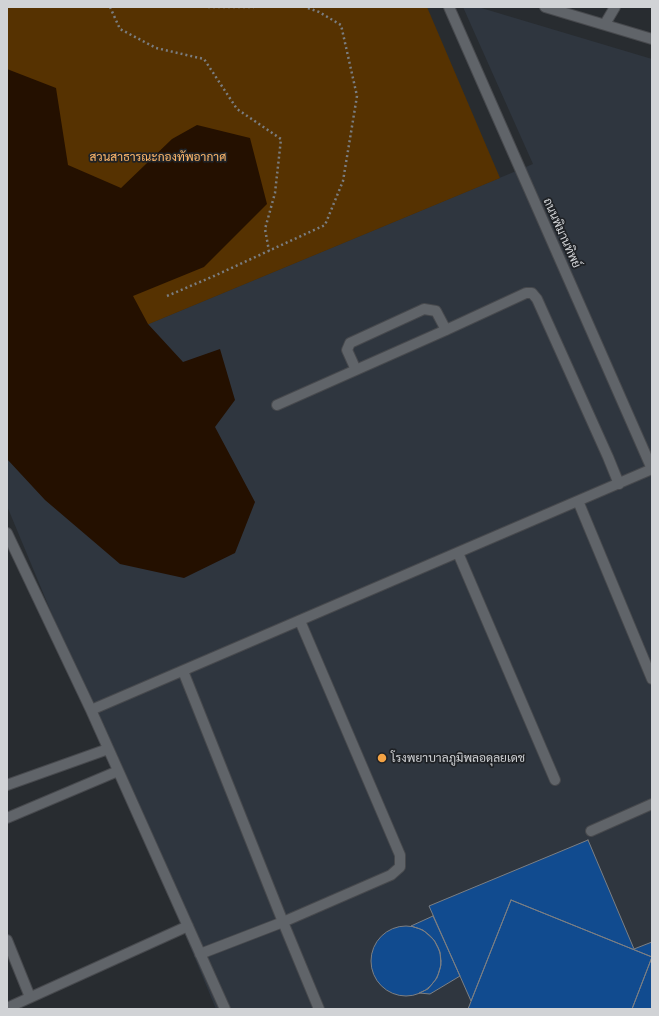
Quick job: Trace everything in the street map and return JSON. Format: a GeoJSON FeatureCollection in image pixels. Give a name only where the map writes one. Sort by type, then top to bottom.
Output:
{"type":"FeatureCollection","features":[{"type":"Feature","properties":{"kind":"street","name":"ถนนพิมานทิพย์"},"geometry":{"type":"LineString","coordinates":[[449,7],[652,469]]}},
{"type":"Feature","properties":{"kind":"street"},"geometry":{"type":"LineString","coordinates":[[545,7],[652,39]]}},
{"type":"Feature","properties":{"kind":"street"},"geometry":{"type":"LineString","coordinates":[[605,24],[615,7]]}},
{"type":"Feature","properties":{"kind":"street"},"geometry":{"type":"LineString","coordinates":[[277,405],[526,293],[532,293],[541,306],[608,457],[618,484]]}},
{"type":"Feature","properties":{"kind":"street"},"geometry":{"type":"LineString","coordinates":[[356,370],[347,350],[350,343],[424,309],[436,311],[446,330]]}},
{"type":"Feature","properties":{"kind":"street"},"geometry":{"type":"LineString","coordinates":[[90,710],[652,469]]}},
{"type":"Feature","properties":{"kind":"street"},"geometry":{"type":"LineString","coordinates":[[578,501],[652,680]]}},
{"type":"Feature","properties":{"kind":"street"},"geometry":{"type":"LineString","coordinates":[[7,533],[108,749],[225,1009]]}},
{"type":"Feature","properties":{"kind":"street"},"geometry":{"type":"LineString","coordinates":[[458,552],[555,780]]}},
{"type":"Feature","properties":{"kind":"street"},"geometry":{"type":"LineString","coordinates":[[200,954],[283,922],[391,875],[400,867],[400,855],[300,621]]}},
{"type":"Feature","properties":{"kind":"street"},"geometry":{"type":"LineString","coordinates":[[183,671],[319,1009]]}},
{"type":"Feature","properties":{"kind":"street"},"geometry":{"type":"LineString","coordinates":[[7,785],[108,749]]}},
{"type":"Feature","properties":{"kind":"street"},"geometry":{"type":"LineString","coordinates":[[7,818],[118,771]]}},
{"type":"Feature","properties":{"kind":"street"},"geometry":{"type":"LineString","coordinates":[[591,831],[652,804]]}},
{"type":"Feature","properties":{"kind":"street"},"geometry":{"type":"LineString","coordinates":[[7,1008],[188,926]]}},
{"type":"Feature","properties":{"kind":"street"},"geometry":{"type":"LineString","coordinates":[[7,940],[30,997]]}},
{"type":"Feature","properties":{"kind":"path"},"geometry":{"type":"LineString","coordinates":[[110,7],[120,29],[156,48],[204,59],[237,109],[281,139],[275,193],[265,228],[268,250]]}},
{"type":"Feature","properties":{"kind":"path"},"geometry":{"type":"LineString","coordinates":[[208,7],[254,7]]}},
{"type":"Feature","properties":{"kind":"path"},"geometry":{"type":"LineString","coordinates":[[167,296],[324,225],[343,181],[357,96],[341,25],[319,12],[305,7]]}},
{"type":"Feature","properties":{"kind":"shaded area","name":"โรงพยาบาลภูมิพลอดุลยเดช"},"geometry":{"type":"Polygon","coordinates":[[[463,7],[478,7],[652,59],[652,1009],[216,1009],[7,506],[7,383],[533,164],[463,7]]]}},
{"type":"Feature","properties":{"kind":"shaded area"},"geometry":{"type":"Polygon","coordinates":[[[7,69],[56,88],[68,165],[121,188],[172,139],[197,125],[250,138],[267,204],[204,267],[133,296],[148,324],[183,362],[220,349],[235,400],[215,427],[255,502],[235,553],[184,578],[120,564],[45,500],[7,459],[7,69]]]}},
{"type":"Feature","properties":{"kind":"green space","name":"สวนสาธารณะกองทัพอากาศ"},"geometry":{"type":"Polygon","coordinates":[[[7,7],[427,7],[500,178],[7,383],[7,7]]]}},
{"type":"Feature","properties":{"kind":"building"},"geometry":{"type":"Polygon","coordinates":[[[588,840],[634,949],[652,942],[652,957],[511,900],[471,1001],[429,906],[588,840]]]}},
{"type":"Feature","properties":{"kind":"building"},"geometry":{"type":"Polygon","coordinates":[[[511,900],[652,957],[632,1009],[468,1009],[511,900]]]}},
{"type":"Feature","properties":{"kind":"building"},"geometry":{"type":"Polygon","coordinates":[[[433,916],[460,976],[430,994],[419,993],[428,989],[437,978],[441,965],[440,952],[434,940],[423,930],[411,926],[433,916]]]}},
{"type":"Feature","properties":{"kind":"building"},"geometry":{"type":"Polygon","coordinates":[[[406,926],[425,932],[435,942],[441,961],[435,980],[425,990],[406,996],[387,990],[377,980],[371,961],[377,942],[387,932],[406,926]]]}},
{"type":"Feature","properties":{"kind":"building"},"geometry":{"type":"Polygon","coordinates":[[[652,957],[652,1009],[632,1009],[652,957]]]}},
{"type":"Feature","properties":{"kind":"place","name":"โรงพยาบาลภูมิพลอดุลยเดช"},"geometry":{"type":"Point","coordinates":[382,758]}}]}
